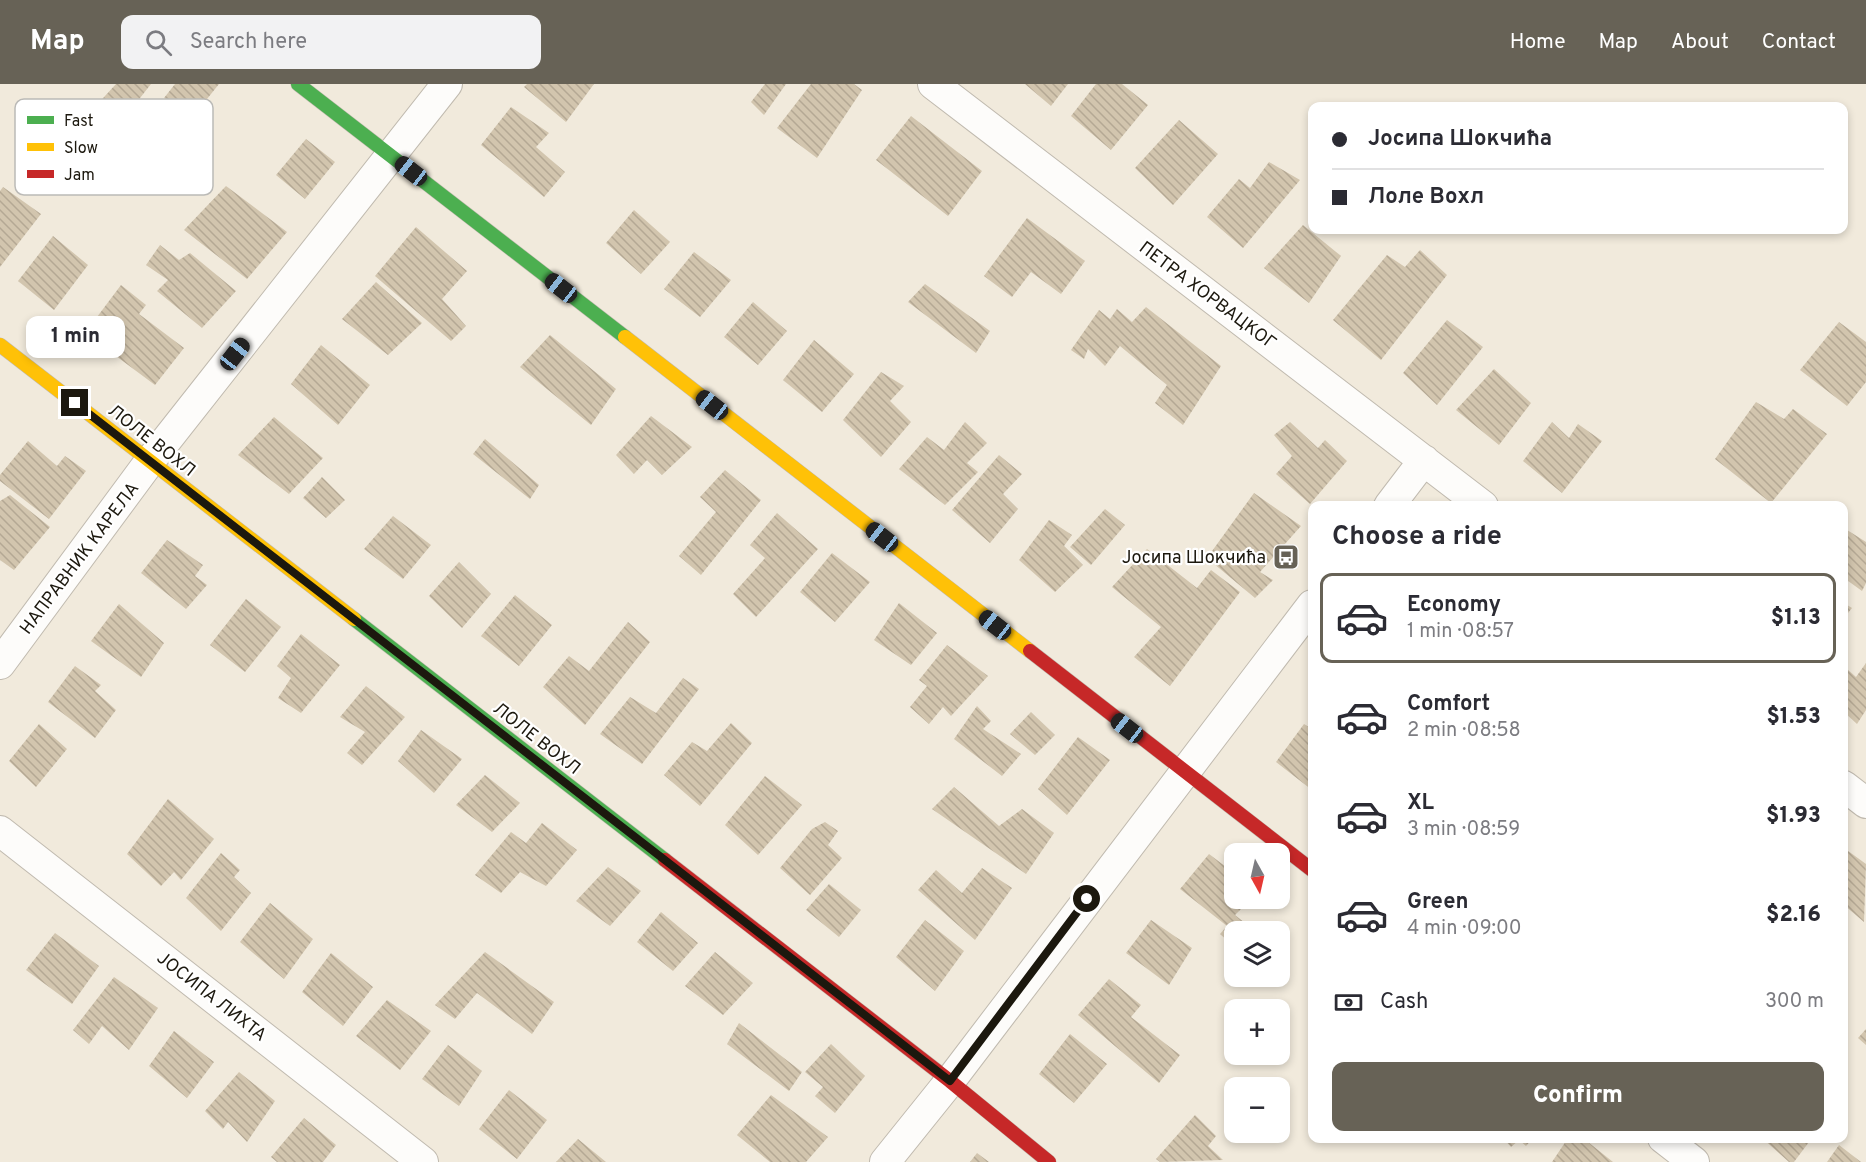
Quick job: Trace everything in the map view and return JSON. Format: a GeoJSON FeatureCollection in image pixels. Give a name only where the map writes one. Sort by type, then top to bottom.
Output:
{"type":"FeatureCollection","features":[{"type":"Feature","properties":{"kind":"street"},"geometry":{"type":"LineString","coordinates":[[298,84],[1308,867]]}},
{"type":"Feature","properties":{"kind":"street","name":"НАПРАВНИК КАРЕЛА"},"geometry":{"type":"LineString","coordinates":[[0,664],[150,461],[447,84]]}},
{"type":"Feature","properties":{"kind":"street","name":"ПЕТРА ХОРВАЦКОГ"},"geometry":{"type":"LineString","coordinates":[[933,84],[1477,501]]}},
{"type":"Feature","properties":{"kind":"street","name":"ЛОЛЕ ВОХЛ"},"geometry":{"type":"LineString","coordinates":[[0,345],[950,1081],[1049,1162]]}},
{"type":"Feature","properties":{"kind":"street"},"geometry":{"type":"LineString","coordinates":[[1393,501],[1425,460]]}},
{"type":"Feature","properties":{"kind":"street"},"geometry":{"type":"LineString","coordinates":[[885,1162],[950,1081],[1308,610]]}},
{"type":"Feature","properties":{"kind":"street"},"geometry":{"type":"LineString","coordinates":[[1848,789],[1866,803]]}},
{"type":"Feature","properties":{"kind":"street","name":"ЈОСИПА ЛИХТА"},"geometry":{"type":"LineString","coordinates":[[0,831],[423,1162]]}},
{"type":"Feature","properties":{"kind":"street"},"geometry":{"type":"LineString","coordinates":[[1669,1143],[1694,1162]]}},
{"type":"Feature","properties":{"kind":"building"},"geometry":{"type":"Polygon","coordinates":[[[116,84],[151,84],[139,99],[102,99],[116,84]]]}},
{"type":"Feature","properties":{"kind":"building"},"geometry":{"type":"Polygon","coordinates":[[[175,84],[219,84],[207,99],[164,98],[175,84]]]}},
{"type":"Feature","properties":{"kind":"building"},"geometry":{"type":"Polygon","coordinates":[[[527,84],[594,84],[566,122],[524,87],[527,84]]]}},
{"type":"Feature","properties":{"kind":"building"},"geometry":{"type":"Polygon","coordinates":[[[765,84],[786,84],[764,115],[751,102],[765,84]]]}},
{"type":"Feature","properties":{"kind":"building"},"geometry":{"type":"Polygon","coordinates":[[[811,84],[854,84],[862,90],[817,158],[777,128],[811,84]]]}},
{"type":"Feature","properties":{"kind":"building"},"geometry":{"type":"Polygon","coordinates":[[[1025,84],[1068,84],[1051,106],[1025,84]]]}},
{"type":"Feature","properties":{"kind":"building"},"geometry":{"type":"Polygon","coordinates":[[[1096,84],[1122,84],[1148,105],[1111,150],[1071,116],[1096,84]]]}},
{"type":"Feature","properties":{"kind":"building"},"geometry":{"type":"Polygon","coordinates":[[[511,107],[549,133],[536,147],[565,172],[544,197],[481,145],[511,107]]]}},
{"type":"Feature","properties":{"kind":"building"},"geometry":{"type":"Polygon","coordinates":[[[911,116],[982,171],[948,216],[876,160],[911,116]]]}},
{"type":"Feature","properties":{"kind":"building"},"geometry":{"type":"Polygon","coordinates":[[[1179,120],[1218,154],[1173,205],[1135,168],[1179,120]]]}},
{"type":"Feature","properties":{"kind":"building"},"geometry":{"type":"Polygon","coordinates":[[[306,139],[335,162],[305,199],[276,175],[306,139]]]}},
{"type":"Feature","properties":{"kind":"building"},"geometry":{"type":"Polygon","coordinates":[[[1269,162],[1300,180],[1243,248],[1207,217],[1239,179],[1250,188],[1269,162]]]}},
{"type":"Feature","properties":{"kind":"building"},"geometry":{"type":"Polygon","coordinates":[[[226,186],[287,232],[247,279],[184,230],[226,186]]]}},
{"type":"Feature","properties":{"kind":"building"},"geometry":{"type":"Polygon","coordinates":[[[3,187],[41,214],[0,267],[0,191],[3,187]]]}},
{"type":"Feature","properties":{"kind":"building"},"geometry":{"type":"Polygon","coordinates":[[[634,210],[670,242],[641,274],[606,243],[634,210]]]}},
{"type":"Feature","properties":{"kind":"building"},"geometry":{"type":"Polygon","coordinates":[[[1027,218],[1085,261],[1061,294],[1031,272],[1012,297],[984,276],[1027,218]]]}},
{"type":"Feature","properties":{"kind":"building"},"geometry":{"type":"Polygon","coordinates":[[[1303,225],[1308,229],[1308,234],[1314,234],[1341,256],[1309,303],[1264,268],[1303,225]]]}},
{"type":"Feature","properties":{"kind":"building"},"geometry":{"type":"Polygon","coordinates":[[[416,227],[467,271],[442,299],[466,326],[451,341],[375,276],[416,227]]]}},
{"type":"Feature","properties":{"kind":"building"},"geometry":{"type":"Polygon","coordinates":[[[53,236],[88,265],[54,310],[18,281],[53,236]]]}},
{"type":"Feature","properties":{"kind":"building"},"geometry":{"type":"Polygon","coordinates":[[[160,245],[179,260],[190,253],[236,291],[202,328],[157,291],[168,280],[146,265],[160,245]]]}},
{"type":"Feature","properties":{"kind":"building"},"geometry":{"type":"Polygon","coordinates":[[[1420,250],[1447,275],[1381,360],[1333,320],[1387,255],[1405,267],[1420,250]]]}},
{"type":"Feature","properties":{"kind":"building"},"geometry":{"type":"Polygon","coordinates":[[[694,252],[731,280],[700,317],[664,289],[694,252]]]}},
{"type":"Feature","properties":{"kind":"building"},"geometry":{"type":"Polygon","coordinates":[[[376,282],[422,323],[388,355],[342,319],[376,282]]]}},
{"type":"Feature","properties":{"kind":"building"},"geometry":{"type":"Polygon","coordinates":[[[925,284],[990,331],[976,353],[908,302],[925,284]]]}},
{"type":"Feature","properties":{"kind":"building"},"geometry":{"type":"Polygon","coordinates":[[[121,285],[146,305],[139,314],[184,348],[155,385],[85,333],[121,285]]]}},
{"type":"Feature","properties":{"kind":"building"},"geometry":{"type":"Polygon","coordinates":[[[753,302],[787,331],[758,365],[724,337],[753,302]]]}},
{"type":"Feature","properties":{"kind":"building"},"geometry":{"type":"Polygon","coordinates":[[[1146,307],[1221,366],[1183,425],[1155,403],[1167,385],[1120,346],[1105,366],[1088,349],[1084,359],[1071,350],[1099,310],[1110,319],[1117,309],[1132,322],[1146,307]]]}},
{"type":"Feature","properties":{"kind":"building"},"geometry":{"type":"Polygon","coordinates":[[[1447,320],[1483,347],[1437,405],[1403,373],[1447,320]]]}},
{"type":"Feature","properties":{"kind":"building"},"geometry":{"type":"Polygon","coordinates":[[[1839,322],[1866,342],[1866,382],[1847,406],[1800,370],[1839,322]]]}},
{"type":"Feature","properties":{"kind":"building"},"geometry":{"type":"Polygon","coordinates":[[[550,335],[616,389],[591,425],[520,367],[550,335]]]}},
{"type":"Feature","properties":{"kind":"building"},"geometry":{"type":"Polygon","coordinates":[[[814,340],[854,374],[822,412],[783,380],[814,340]]]}},
{"type":"Feature","properties":{"kind":"building"},"geometry":{"type":"Polygon","coordinates":[[[321,345],[370,385],[338,425],[291,384],[321,345]]]}},
{"type":"Feature","properties":{"kind":"building"},"geometry":{"type":"Polygon","coordinates":[[[1494,369],[1531,403],[1499,445],[1456,410],[1494,369]]]}},
{"type":"Feature","properties":{"kind":"building"},"geometry":{"type":"Polygon","coordinates":[[[881,372],[904,386],[890,401],[911,422],[881,457],[843,420],[881,372]]]}},
{"type":"Feature","properties":{"kind":"building"},"geometry":{"type":"Polygon","coordinates":[[[1756,402],[1784,419],[1793,409],[1827,434],[1773,501],[1768,501],[1715,459],[1756,402]]]}},
{"type":"Feature","properties":{"kind":"building"},"geometry":{"type":"Polygon","coordinates":[[[651,416],[692,447],[662,475],[647,460],[634,474],[616,455],[651,416]]]}},
{"type":"Feature","properties":{"kind":"building"},"geometry":{"type":"Polygon","coordinates":[[[274,417],[323,458],[289,494],[238,455],[274,417]]]}},
{"type":"Feature","properties":{"kind":"building"},"geometry":{"type":"Polygon","coordinates":[[[965,422],[987,443],[967,463],[978,472],[945,505],[899,469],[927,437],[944,450],[965,422]]]}},
{"type":"Feature","properties":{"kind":"building"},"geometry":{"type":"Polygon","coordinates":[[[1290,422],[1318,448],[1325,440],[1347,461],[1313,501],[1308,502],[1276,474],[1292,456],[1274,435],[1290,422]]]}},
{"type":"Feature","properties":{"kind":"building"},"geometry":{"type":"Polygon","coordinates":[[[1552,422],[1569,438],[1578,424],[1602,441],[1562,493],[1523,461],[1552,422]]]}},
{"type":"Feature","properties":{"kind":"building"},"geometry":{"type":"Polygon","coordinates":[[[485,439],[539,485],[530,499],[473,454],[485,439]]]}},
{"type":"Feature","properties":{"kind":"building"},"geometry":{"type":"Polygon","coordinates":[[[28,441],[57,466],[65,456],[86,471],[49,519],[0,481],[0,475],[28,441]]]}},
{"type":"Feature","properties":{"kind":"building"},"geometry":{"type":"Polygon","coordinates":[[[999,455],[1022,474],[1003,494],[1018,509],[990,543],[952,510],[999,455]]]}},
{"type":"Feature","properties":{"kind":"building"},"geometry":{"type":"Polygon","coordinates":[[[725,470],[761,500],[701,575],[679,556],[716,512],[700,497],[725,470]]]}},
{"type":"Feature","properties":{"kind":"building"},"geometry":{"type":"Polygon","coordinates":[[[322,477],[345,500],[326,518],[303,498],[322,477]]]}},
{"type":"Feature","properties":{"kind":"building"},"geometry":{"type":"Polygon","coordinates":[[[1254,493],[1301,526],[1260,572],[1273,580],[1255,598],[1207,558],[1254,493]]]}},
{"type":"Feature","properties":{"kind":"building"},"geometry":{"type":"Polygon","coordinates":[[[10,495],[50,527],[14,570],[0,560],[0,501],[10,495]]]}},
{"type":"Feature","properties":{"kind":"building"},"geometry":{"type":"Polygon","coordinates":[[[1105,509],[1125,525],[1091,565],[1070,547],[1105,509]]]}},
{"type":"Feature","properties":{"kind":"building"},"geometry":{"type":"Polygon","coordinates":[[[777,513],[818,549],[756,617],[733,594],[765,558],[750,545],[777,513]]]}},
{"type":"Feature","properties":{"kind":"building"},"geometry":{"type":"Polygon","coordinates":[[[393,516],[431,545],[403,579],[364,549],[393,516]]]}},
{"type":"Feature","properties":{"kind":"building"},"geometry":{"type":"Polygon","coordinates":[[[1049,520],[1072,535],[1064,546],[1083,565],[1055,592],[1019,560],[1049,520]]]}},
{"type":"Feature","properties":{"kind":"building"},"geometry":{"type":"Polygon","coordinates":[[[1848,531],[1866,542],[1866,583],[1862,591],[1848,581],[1848,531]]]}},
{"type":"Feature","properties":{"kind":"building"},"geometry":{"type":"Polygon","coordinates":[[[167,540],[203,565],[195,576],[207,585],[186,609],[141,573],[167,540]]]}},
{"type":"Feature","properties":{"kind":"building"},"geometry":{"type":"Polygon","coordinates":[[[1147,549],[1197,588],[1211,570],[1240,592],[1170,686],[1134,657],[1161,627],[1112,587],[1147,549]]]}},
{"type":"Feature","properties":{"kind":"building"},"geometry":{"type":"Polygon","coordinates":[[[832,553],[870,582],[835,622],[800,592],[832,553]]]}},
{"type":"Feature","properties":{"kind":"building"},"geometry":{"type":"Polygon","coordinates":[[[459,562],[491,594],[462,628],[429,596],[459,562]]]}},
{"type":"Feature","properties":{"kind":"building"},"geometry":{"type":"Polygon","coordinates":[[[515,595],[552,625],[519,666],[481,636],[515,595]]]}},
{"type":"Feature","properties":{"kind":"building"},"geometry":{"type":"Polygon","coordinates":[[[246,599],[281,627],[245,672],[210,645],[246,599]]]}},
{"type":"Feature","properties":{"kind":"building"},"geometry":{"type":"Polygon","coordinates":[[[899,603],[937,633],[911,665],[874,640],[899,603]]]}},
{"type":"Feature","properties":{"kind":"building"},"geometry":{"type":"Polygon","coordinates":[[[119,604],[164,643],[141,677],[91,641],[119,604]]]}},
{"type":"Feature","properties":{"kind":"building"},"geometry":{"type":"Polygon","coordinates":[[[628,622],[650,642],[585,725],[543,687],[569,656],[589,671],[628,622]]]}},
{"type":"Feature","properties":{"kind":"building"},"geometry":{"type":"Polygon","coordinates":[[[301,634],[340,665],[301,713],[278,698],[291,678],[277,666],[301,634]]]}},
{"type":"Feature","properties":{"kind":"building"},"geometry":{"type":"Polygon","coordinates":[[[947,645],[988,676],[951,716],[943,707],[929,724],[910,707],[927,686],[919,680],[947,645]]]}},
{"type":"Feature","properties":{"kind":"building"},"geometry":{"type":"Polygon","coordinates":[[[1866,663],[1866,710],[1857,724],[1848,716],[1848,670],[1856,677],[1866,663]]]}},
{"type":"Feature","properties":{"kind":"building"},"geometry":{"type":"Polygon","coordinates":[[[75,666],[101,685],[95,691],[116,710],[95,738],[48,702],[75,666]]]}},
{"type":"Feature","properties":{"kind":"building"},"geometry":{"type":"Polygon","coordinates":[[[683,678],[699,689],[642,764],[600,734],[630,697],[656,713],[683,678]]]}},
{"type":"Feature","properties":{"kind":"building"},"geometry":{"type":"Polygon","coordinates":[[[366,686],[405,717],[362,765],[347,753],[365,732],[340,717],[366,686]]]}},
{"type":"Feature","properties":{"kind":"building"},"geometry":{"type":"Polygon","coordinates":[[[977,706],[991,721],[983,729],[1021,754],[1002,776],[954,739],[977,706]]]}},
{"type":"Feature","properties":{"kind":"building"},"geometry":{"type":"Polygon","coordinates":[[[1031,712],[1055,735],[1035,755],[1010,734],[1031,712]]]}},
{"type":"Feature","properties":{"kind":"building"},"geometry":{"type":"Polygon","coordinates":[[[731,723],[752,743],[700,806],[664,775],[692,742],[707,751],[731,723]]]}},
{"type":"Feature","properties":{"kind":"building"},"geometry":{"type":"Polygon","coordinates":[[[39,724],[67,749],[36,787],[9,761],[39,724]]]}},
{"type":"Feature","properties":{"kind":"building"},"geometry":{"type":"Polygon","coordinates":[[[1304,724],[1308,726],[1308,787],[1276,762],[1304,724]]]}},
{"type":"Feature","properties":{"kind":"building"},"geometry":{"type":"Polygon","coordinates":[[[421,730],[462,759],[434,793],[398,761],[421,730]]]}},
{"type":"Feature","properties":{"kind":"building"},"geometry":{"type":"Polygon","coordinates":[[[1078,737],[1110,760],[1067,815],[1038,789],[1078,737]]]}},
{"type":"Feature","properties":{"kind":"building"},"geometry":{"type":"Polygon","coordinates":[[[485,775],[520,803],[492,832],[456,805],[485,775]]]}},
{"type":"Feature","properties":{"kind":"building"},"geometry":{"type":"Polygon","coordinates":[[[765,776],[802,805],[758,855],[725,825],[765,776]]]}},
{"type":"Feature","properties":{"kind":"building"},"geometry":{"type":"Polygon","coordinates":[[[954,787],[999,826],[1022,809],[1054,833],[1026,874],[932,809],[954,787]]]}},
{"type":"Feature","properties":{"kind":"building"},"geometry":{"type":"Polygon","coordinates":[[[168,799],[214,839],[181,880],[174,872],[161,886],[127,854],[168,799]]]}},
{"type":"Feature","properties":{"kind":"building"},"geometry":{"type":"Polygon","coordinates":[[[825,822],[838,831],[828,845],[842,858],[810,895],[780,868],[812,829],[825,822]]]}},
{"type":"Feature","properties":{"kind":"building"},"geometry":{"type":"Polygon","coordinates":[[[542,823],[577,850],[546,886],[520,872],[501,893],[475,875],[511,832],[526,843],[542,823]]]}},
{"type":"Feature","properties":{"kind":"building"},"geometry":{"type":"Polygon","coordinates":[[[1848,851],[1866,864],[1864,922],[1848,908],[1848,851]]]}},
{"type":"Feature","properties":{"kind":"building"},"geometry":{"type":"Polygon","coordinates":[[[221,853],[240,870],[234,877],[251,893],[221,931],[186,898],[221,853]]]}},
{"type":"Feature","properties":{"kind":"building"},"geometry":{"type":"Polygon","coordinates":[[[1209,854],[1224,865],[1224,909],[1241,909],[1235,915],[1242,921],[1224,921],[1224,924],[1180,889],[1209,854]]]}},
{"type":"Feature","properties":{"kind":"building"},"geometry":{"type":"Polygon","coordinates":[[[608,867],[641,891],[610,926],[576,901],[608,867]]]}},
{"type":"Feature","properties":{"kind":"building"},"geometry":{"type":"Polygon","coordinates":[[[982,868],[1012,888],[975,940],[918,890],[936,870],[962,893],[982,868]]]}},
{"type":"Feature","properties":{"kind":"building"},"geometry":{"type":"Polygon","coordinates":[[[829,884],[861,910],[839,937],[806,910],[829,884]]]}},
{"type":"Feature","properties":{"kind":"building"},"geometry":{"type":"Polygon","coordinates":[[[270,903],[313,939],[284,979],[240,942],[270,903]]]}},
{"type":"Feature","properties":{"kind":"building"},"geometry":{"type":"Polygon","coordinates":[[[661,912],[698,943],[673,971],[637,942],[661,912]]]}},
{"type":"Feature","properties":{"kind":"building"},"geometry":{"type":"Polygon","coordinates":[[[925,920],[964,951],[935,991],[896,957],[925,920]]]}},
{"type":"Feature","properties":{"kind":"building"},"geometry":{"type":"Polygon","coordinates":[[[1151,920],[1192,948],[1169,985],[1126,953],[1151,920]]]}},
{"type":"Feature","properties":{"kind":"building"},"geometry":{"type":"Polygon","coordinates":[[[55,933],[99,966],[72,1004],[26,970],[55,933]]]}},
{"type":"Feature","properties":{"kind":"building"},"geometry":{"type":"Polygon","coordinates":[[[485,952],[554,1002],[532,1034],[477,993],[455,1019],[435,1005],[485,952]]]}},
{"type":"Feature","properties":{"kind":"building"},"geometry":{"type":"Polygon","coordinates":[[[715,952],[753,983],[723,1015],[685,986],[715,952]]]}},
{"type":"Feature","properties":{"kind":"building"},"geometry":{"type":"Polygon","coordinates":[[[331,953],[373,987],[343,1026],[302,992],[331,953]]]}},
{"type":"Feature","properties":{"kind":"building"},"geometry":{"type":"Polygon","coordinates":[[[114,977],[158,1008],[129,1050],[102,1026],[89,1044],[73,1030],[114,977]]]}},
{"type":"Feature","properties":{"kind":"building"},"geometry":{"type":"Polygon","coordinates":[[[1109,979],[1141,1005],[1131,1017],[1180,1055],[1159,1083],[1078,1015],[1109,979]]]}},
{"type":"Feature","properties":{"kind":"building"},"geometry":{"type":"Polygon","coordinates":[[[387,1000],[431,1031],[400,1070],[356,1036],[387,1000]]]}},
{"type":"Feature","properties":{"kind":"building"},"geometry":{"type":"Polygon","coordinates":[[[739,1023],[802,1072],[789,1091],[727,1044],[739,1023]]]}},
{"type":"Feature","properties":{"kind":"building"},"geometry":{"type":"Polygon","coordinates":[[[1866,1029],[1866,1045],[1858,1038],[1866,1029]]]}},
{"type":"Feature","properties":{"kind":"building"},"geometry":{"type":"Polygon","coordinates":[[[174,1031],[214,1062],[187,1098],[149,1066],[174,1031]]]}},
{"type":"Feature","properties":{"kind":"building"},"geometry":{"type":"Polygon","coordinates":[[[1070,1034],[1107,1064],[1074,1103],[1039,1074],[1070,1034]]]}},
{"type":"Feature","properties":{"kind":"building"},"geometry":{"type":"Polygon","coordinates":[[[831,1044],[865,1076],[835,1113],[815,1096],[823,1087],[805,1072],[831,1044]]]}},
{"type":"Feature","properties":{"kind":"building"},"geometry":{"type":"Polygon","coordinates":[[[448,1045],[482,1071],[459,1106],[422,1079],[448,1045]]]}},
{"type":"Feature","properties":{"kind":"building"},"geometry":{"type":"Polygon","coordinates":[[[239,1072],[275,1101],[247,1142],[228,1122],[223,1129],[205,1111],[239,1072]]]}},
{"type":"Feature","properties":{"kind":"building"},"geometry":{"type":"Polygon","coordinates":[[[509,1090],[547,1120],[517,1159],[479,1129],[509,1090]]]}},
{"type":"Feature","properties":{"kind":"building"},"geometry":{"type":"Polygon","coordinates":[[[771,1095],[828,1137],[806,1162],[770,1162],[737,1135],[771,1095]]]}},
{"type":"Feature","properties":{"kind":"building"},"geometry":{"type":"Polygon","coordinates":[[[1195,1115],[1216,1136],[1208,1146],[1223,1160],[1160,1162],[1156,1159],[1195,1115]]]}},
{"type":"Feature","properties":{"kind":"building"},"geometry":{"type":"Polygon","coordinates":[[[304,1118],[336,1145],[323,1162],[277,1162],[271,1157],[304,1118]]]}},
{"type":"Feature","properties":{"kind":"building"},"geometry":{"type":"Polygon","coordinates":[[[578,1139],[606,1162],[556,1162],[578,1139]]]}},
{"type":"Feature","properties":{"kind":"building"},"geometry":{"type":"Polygon","coordinates":[[[1565,1143],[1589,1143],[1613,1162],[1552,1162],[1565,1143]]]}},
{"type":"Feature","properties":{"kind":"building"},"geometry":{"type":"Polygon","coordinates":[[[1768,1143],[1808,1143],[1794,1162],[1789,1162],[1768,1143]]]}},
{"type":"Feature","properties":{"kind":"building"},"geometry":{"type":"Polygon","coordinates":[[[1839,1145],[1861,1162],[1827,1162],[1839,1145]]]}},
{"type":"Feature","properties":{"kind":"building"},"geometry":{"type":"Polygon","coordinates":[[[977,1153],[989,1162],[970,1162],[977,1153]]]}},
{"type":"Feature","properties":{"kind":"traffic: fast"},"geometry":{"type":"LineString","coordinates":[[298,84],[625,337]]}},
{"type":"Feature","properties":{"kind":"traffic: fast"},"geometry":{"type":"LineString","coordinates":[[354,619],[665,860]]}},
{"type":"Feature","properties":{"kind":"traffic: slow"},"geometry":{"type":"LineString","coordinates":[[625,337],[1030,651]]}},
{"type":"Feature","properties":{"kind":"traffic: slow"},"geometry":{"type":"LineString","coordinates":[[0,345],[354,619]]}},
{"type":"Feature","properties":{"kind":"traffic: jam"},"geometry":{"type":"LineString","coordinates":[[1030,651],[1308,867]]}},
{"type":"Feature","properties":{"kind":"traffic: jam"},"geometry":{"type":"LineString","coordinates":[[665,860],[950,1081],[1049,1162]]}},
{"type":"Feature","properties":{"kind":"place","name":"Јосипа Шокчића"},"geometry":{"type":"Point","coordinates":[1286,557]}},
{"type":"Feature","properties":{"kind":"route"},"geometry":{"type":"LineString","coordinates":[[75,403],[950,1081],[1087,899]]}}]}
